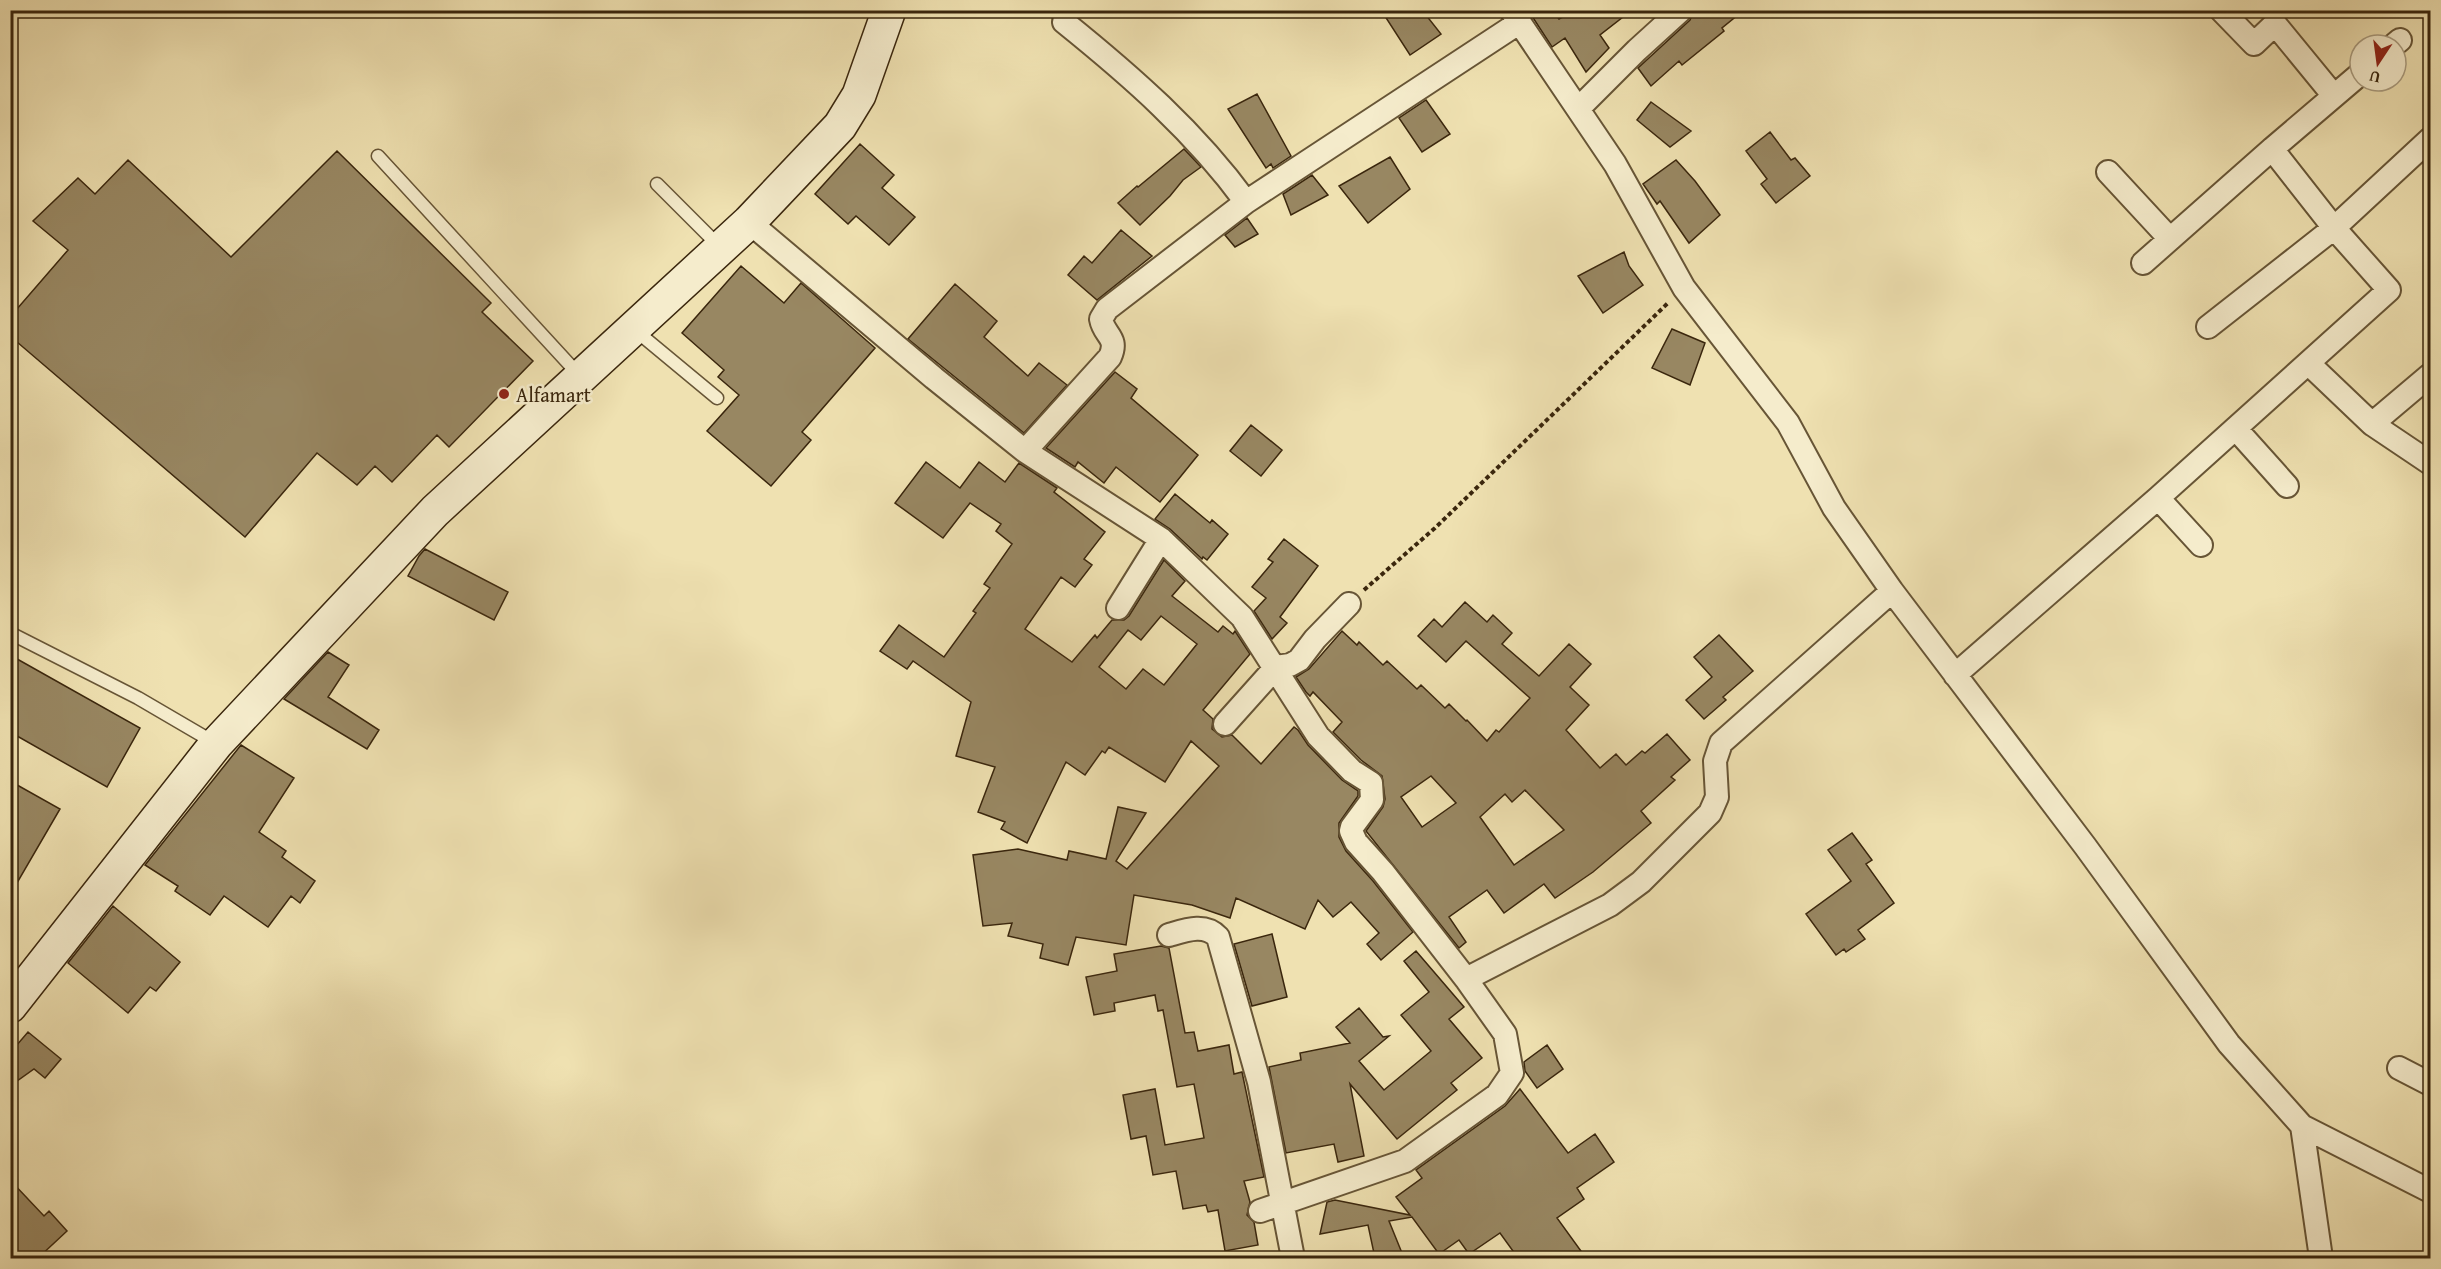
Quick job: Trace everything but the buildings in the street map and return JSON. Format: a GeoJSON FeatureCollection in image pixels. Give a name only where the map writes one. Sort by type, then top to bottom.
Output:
{"type":"FeatureCollection","features":[{"type":"Feature","properties":{"kind":"main road"},"geometry":{"type":"LineString","coordinates":[[10,1006],[216,744],[435,511],[749,222],[840,126],[860,94],[890,10]]}},
{"type":"Feature","properties":{"kind":"street"},"geometry":{"type":"LineString","coordinates":[[1578,109],[1637,50],[1682,10]]}},
{"type":"Feature","properties":{"kind":"street"},"geometry":{"type":"LineString","coordinates":[[2221,10],[2254,44],[2275,24],[2334,96]]}},
{"type":"Feature","properties":{"kind":"street"},"geometry":{"type":"LineString","coordinates":[[1025,451],[1110,357],[1113,340],[1102,325],[1101,319],[1107,309],[1246,202],[1515,16],[1615,164],[1684,288],[1788,423],[1834,508],[1892,591],[2085,846],[2229,1044],[2302,1126],[2430,1191]]}},
{"type":"Feature","properties":{"kind":"street"},"geometry":{"type":"LineString","coordinates":[[1064,22],[1164,107],[1217,162],[1246,202]]}},
{"type":"Feature","properties":{"kind":"street"},"geometry":{"type":"LineString","coordinates":[[2143,263],[2348,84]]}},
{"type":"Feature","properties":{"kind":"street"},"geometry":{"type":"LineString","coordinates":[[2208,327],[2334,228],[2430,139]]}},
{"type":"Feature","properties":{"kind":"street"},"geometry":{"type":"LineString","coordinates":[[1955,675],[2236,429],[2389,290],[2334,228],[2272,149]]}},
{"type":"Feature","properties":{"kind":"street"},"geometry":{"type":"LineString","coordinates":[[2108,172],[2170,239]]}},
{"type":"Feature","properties":{"kind":"street"},"geometry":{"type":"LineString","coordinates":[[749,222],[925,371],[1025,451],[1161,539],[1242,617],[1318,736],[1352,771],[1371,783],[1372,800],[1352,826],[1356,842],[1383,872],[1466,979],[1505,1034],[1512,1073],[1497,1095],[1406,1161],[1271,1208]]}},
{"type":"Feature","properties":{"kind":"street"},"geometry":{"type":"LineString","coordinates":[[2308,363],[2372,424],[2430,463]]}},
{"type":"Feature","properties":{"kind":"street"},"geometry":{"type":"LineString","coordinates":[[2372,424],[2430,375]]}},
{"type":"Feature","properties":{"kind":"street"},"geometry":{"type":"LineString","coordinates":[[2236,429],[2287,486]]}},
{"type":"Feature","properties":{"kind":"street"},"geometry":{"type":"LineString","coordinates":[[2158,498],[2200,545]]}},
{"type":"Feature","properties":{"kind":"street"},"geometry":{"type":"LineString","coordinates":[[1118,608],[1161,539]]}},
{"type":"Feature","properties":{"kind":"street"},"geometry":{"type":"LineString","coordinates":[[1466,979],[1610,905],[1641,882],[1710,813],[1717,797],[1715,761],[1721,744],[1892,591]]}},
{"type":"Feature","properties":{"kind":"street"},"geometry":{"type":"LineString","coordinates":[[1224,724],[1276,667],[1290,665],[1299,660],[1315,639],[1349,604]]}},
{"type":"Feature","properties":{"kind":"street"},"geometry":{"type":"LineString","coordinates":[[1169,934],[1198,928],[1208,929],[1218,938],[1259,1082],[1271,1208],[1293,1258]]}},
{"type":"Feature","properties":{"kind":"street"},"geometry":{"type":"LineString","coordinates":[[2399,1068],[2430,1084]]}},
{"type":"Feature","properties":{"kind":"street"},"geometry":{"type":"LineString","coordinates":[[2302,1126],[2321,1258]]}},
{"type":"Feature","properties":{"kind":"lane"},"geometry":{"type":"LineString","coordinates":[[378,156],[581,376]]}},
{"type":"Feature","properties":{"kind":"lane"},"geometry":{"type":"LineString","coordinates":[[657,184],[720,248]]}},
{"type":"Feature","properties":{"kind":"lane"},"geometry":{"type":"LineString","coordinates":[[633,328],[717,398]]}},
{"type":"Feature","properties":{"kind":"lane"},"geometry":{"type":"LineString","coordinates":[[10,633],[138,698],[216,744]]}},
{"type":"Feature","properties":{"kind":"path"},"geometry":{"type":"LineString","coordinates":[[1349,604],[1435,528],[1684,288]]}},
{"type":"Feature","properties":{"kind":"place","name":"Alfamart"},"geometry":{"type":"Point","coordinates":[504,394]}}]}
